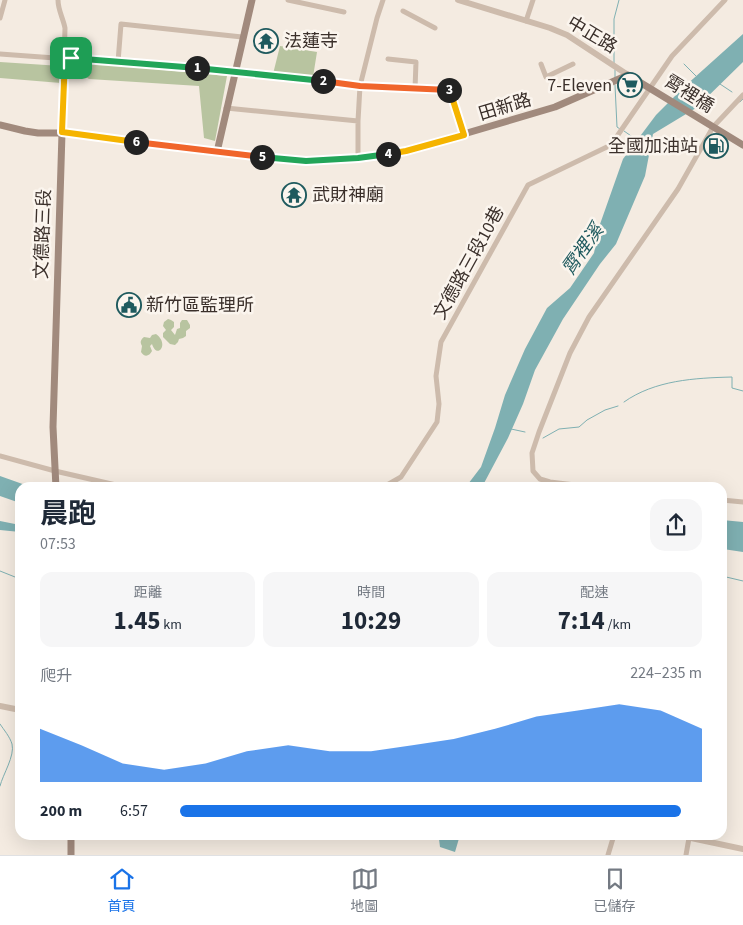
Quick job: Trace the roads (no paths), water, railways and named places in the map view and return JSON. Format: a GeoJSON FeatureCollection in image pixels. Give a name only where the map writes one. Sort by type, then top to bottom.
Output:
{"type":"FeatureCollection","features":[{"type":"Feature","properties":{"kind":"main road"},"geometry":{"type":"LineString","coordinates":[[216,152],[252,0]]}},
{"type":"Feature","properties":{"kind":"main road","name":"中正路"},"geometry":{"type":"LineString","coordinates":[[628,75],[650,88]]}},
{"type":"Feature","properties":{"kind":"main road","name":"田新路"},"geometry":{"type":"LineString","coordinates":[[0,125],[24,131],[62,132],[289,160],[358,158],[406,151],[555,108],[628,75]]}},
{"type":"Feature","properties":{"kind":"main road","name":"霄裡橋"},"geometry":{"type":"LineString","coordinates":[[650,88],[743,145]]}},
{"type":"Feature","properties":{"kind":"main road","name":"文德路三段"},"geometry":{"type":"LineString","coordinates":[[56,482],[53,426],[62,132]]}},
{"type":"Feature","properties":{"kind":"main road"},"geometry":{"type":"LineString","coordinates":[[71,840],[71,855]]}},
{"type":"Feature","properties":{"kind":"street"},"geometry":{"type":"LineString","coordinates":[[0,17],[5,0]]}},
{"type":"Feature","properties":{"kind":"street","name":"文德路三段"},"geometry":{"type":"LineString","coordinates":[[58,0],[65,28],[62,132]]}},
{"type":"Feature","properties":{"kind":"street"},"geometry":{"type":"LineString","coordinates":[[288,0],[344,12]]}},
{"type":"Feature","properties":{"kind":"street"},"geometry":{"type":"LineString","coordinates":[[358,158],[360,86],[382,0]]}},
{"type":"Feature","properties":{"kind":"street","name":"中正路"},"geometry":{"type":"LineString","coordinates":[[458,0],[526,20],[567,35],[628,75]]}},
{"type":"Feature","properties":{"kind":"street"},"geometry":{"type":"LineString","coordinates":[[526,20],[532,0]]}},
{"type":"Feature","properties":{"kind":"street","name":"文德路三段10巷"},"geometry":{"type":"LineString","coordinates":[[392,482],[401,476],[437,422],[439,404],[436,376],[441,342],[528,185],[611,145],[672,56],[726,0]]}},
{"type":"Feature","properties":{"kind":"street"},"geometry":{"type":"LineString","coordinates":[[403,11],[435,28]]}},
{"type":"Feature","properties":{"kind":"street"},"geometry":{"type":"LineString","coordinates":[[118,62],[121,24],[242,37]]}},
{"type":"Feature","properties":{"kind":"street"},"geometry":{"type":"LineString","coordinates":[[0,54],[234,71],[360,86],[450,90],[464,135]]}},
{"type":"Feature","properties":{"kind":"street"},"geometry":{"type":"LineString","coordinates":[[388,59],[416,62],[415,88]]}},
{"type":"Feature","properties":{"kind":"street"},"geometry":{"type":"LineString","coordinates":[[541,64],[546,77],[573,64]]}},
{"type":"Feature","properties":{"kind":"street"},"geometry":{"type":"LineString","coordinates":[[550,482],[540,479],[533,471],[532,453],[570,353],[589,317],[678,189],[713,127],[743,94]]}},
{"type":"Feature","properties":{"kind":"street"},"geometry":{"type":"LineString","coordinates":[[226,108],[358,120]]}},
{"type":"Feature","properties":{"kind":"street"},"geometry":{"type":"LineString","coordinates":[[0,456],[103,482]]}},
{"type":"Feature","properties":{"kind":"street"},"geometry":{"type":"LineString","coordinates":[[727,500],[743,502]]}},
{"type":"Feature","properties":{"kind":"street"},"geometry":{"type":"LineString","coordinates":[[0,706],[15,709]]}},
{"type":"Feature","properties":{"kind":"street"},"geometry":{"type":"LineString","coordinates":[[608,855],[612,840]]}},
{"type":"Feature","properties":{"kind":"street"},"geometry":{"type":"LineString","coordinates":[[686,855],[689,840]]}},
{"type":"Feature","properties":{"kind":"street"},"geometry":{"type":"LineString","coordinates":[[699,840],[743,849]]}},
{"type":"Feature","properties":{"kind":"water","name":"霄裡溪"},"geometry":{"type":"Polygon","coordinates":[[[743,34],[743,62],[696,108],[653,134],[645,176],[616,244],[600,264],[563,319],[535,370],[508,438],[485,482],[470,482],[481,467],[505,395],[525,349],[547,308],[570,288],[594,253],[599,227],[623,159],[656,115],[743,34]]]}},
{"type":"Feature","properties":{"kind":"water"},"geometry":{"type":"Polygon","coordinates":[[[0,476],[17,482],[15,482],[15,501],[0,496],[0,476]]]}},
{"type":"Feature","properties":{"kind":"water"},"geometry":{"type":"Polygon","coordinates":[[[727,520],[743,522],[743,552],[727,550],[727,520]]]}},
{"type":"Feature","properties":{"kind":"water"},"geometry":{"type":"Polygon","coordinates":[[[0,521],[15,524],[15,532],[0,530],[0,521]]]}},
{"type":"Feature","properties":{"kind":"water"},"geometry":{"type":"Polygon","coordinates":[[[439,840],[459,840],[455,852],[440,847],[439,840]]]}},
{"type":"Feature","properties":{"kind":"waterway"},"geometry":{"type":"LineString","coordinates":[[614,64],[614,19],[619,0]]}},
{"type":"Feature","properties":{"kind":"waterway"},"geometry":{"type":"LineString","coordinates":[[684,64],[696,76]]}},
{"type":"Feature","properties":{"kind":"waterway"},"geometry":{"type":"LineString","coordinates":[[615,70],[615,79]]}},
{"type":"Feature","properties":{"kind":"waterway"},"geometry":{"type":"LineString","coordinates":[[720,84],[732,92]]}},
{"type":"Feature","properties":{"kind":"waterway"},"geometry":{"type":"LineString","coordinates":[[615,85],[617,127],[620,129]]}},
{"type":"Feature","properties":{"kind":"waterway"},"geometry":{"type":"LineString","coordinates":[[740,102],[743,99]]}},
{"type":"Feature","properties":{"kind":"waterway"},"geometry":{"type":"LineString","coordinates":[[624,131],[637,140]]}},
{"type":"Feature","properties":{"kind":"waterway"},"geometry":{"type":"LineString","coordinates":[[624,402],[649,389],[662,385],[704,378],[732,377],[732,388],[743,391]]}},
{"type":"Feature","properties":{"kind":"waterway"},"geometry":{"type":"LineString","coordinates":[[543,438],[559,429],[579,427],[605,410],[618,406]]}},
{"type":"Feature","properties":{"kind":"waterway"},"geometry":{"type":"LineString","coordinates":[[511,429],[525,432]]}},
{"type":"Feature","properties":{"kind":"waterway"},"geometry":{"type":"LineString","coordinates":[[0,571],[15,577]]}},
{"type":"Feature","properties":{"kind":"waterway"},"geometry":{"type":"LineString","coordinates":[[727,577],[743,581]]}},
{"type":"Feature","properties":{"kind":"waterway"},"geometry":{"type":"LineString","coordinates":[[0,724],[12,744],[12,754],[0,786]]}},
{"type":"Feature","properties":{"kind":"place","name":"法蓮寺"},"geometry":{"type":"Point","coordinates":[266,41]}},
{"type":"Feature","properties":{"kind":"place","name":"7-Eleven"},"geometry":{"type":"Point","coordinates":[630,85]}},
{"type":"Feature","properties":{"kind":"place","name":"全國加油站"},"geometry":{"type":"Point","coordinates":[716,146]}},
{"type":"Feature","properties":{"kind":"place","name":"武財神廟"},"geometry":{"type":"Point","coordinates":[294,195]}},
{"type":"Feature","properties":{"kind":"place","name":"新竹區監理所"},"geometry":{"type":"Point","coordinates":[129,305]}}]}
